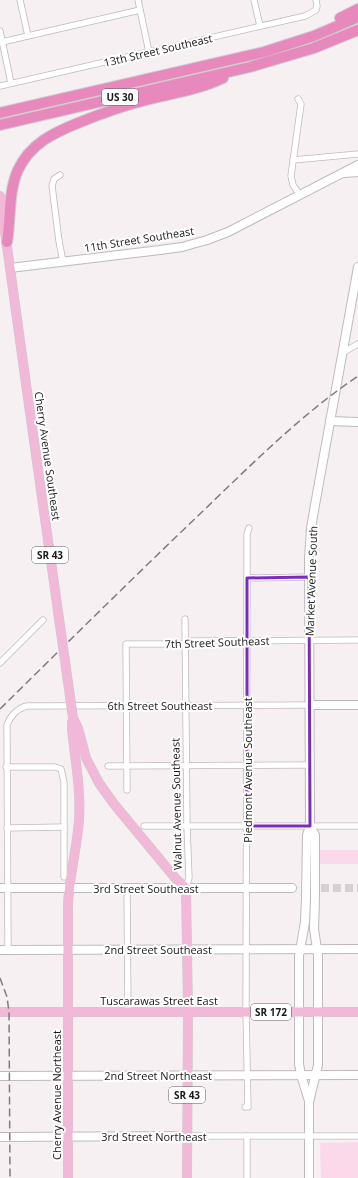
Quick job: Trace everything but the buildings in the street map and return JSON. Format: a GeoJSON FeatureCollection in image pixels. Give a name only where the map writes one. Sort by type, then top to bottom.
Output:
{"type":"FeatureCollection","features":[{"type":"Feature","properties":{"kind":"highway"},"geometry":{"type":"LineString","coordinates":[[236,59],[268,45],[321,27],[358,8]]}},
{"type":"Feature","properties":{"kind":"highway","name":"US 30"},"geometry":{"type":"LineString","coordinates":[[0,113],[236,59],[299,41],[358,17]]}},
{"type":"Feature","properties":{"kind":"highway","name":"US 30"},"geometry":{"type":"LineString","coordinates":[[0,125],[239,70],[314,48],[358,30]]}},
{"type":"Feature","properties":{"kind":"highway"},"geometry":{"type":"LineString","coordinates":[[298,53],[327,50],[358,37]]}},
{"type":"Feature","properties":{"kind":"highway"},"geometry":{"type":"LineString","coordinates":[[7,242],[12,189],[16,175],[24,160],[40,141],[57,132],[100,114],[134,103],[208,85],[239,70]]}},
{"type":"Feature","properties":{"kind":"highway"},"geometry":{"type":"LineString","coordinates":[[0,107],[26,102],[54,101]]}},
{"type":"Feature","properties":{"kind":"highway"},"geometry":{"type":"LineString","coordinates":[[0,131],[18,127],[66,109]]}},
{"type":"Feature","properties":{"kind":"main road","name":"Cherry Avenue Southeast"},"geometry":{"type":"LineString","coordinates":[[0,196],[73,718],[72,727],[78,786],[79,820],[69,888],[69,1012]]}},
{"type":"Feature","properties":{"kind":"main road","name":"11th Street Southeast"},"geometry":{"type":"LineString","coordinates":[[0,270],[10,268]]}},
{"type":"Feature","properties":{"kind":"main road","name":"Cherry Avenue Southeast"},"geometry":{"type":"LineString","coordinates":[[73,718],[78,728],[86,758],[101,787],[176,879],[186,888]]}},
{"type":"Feature","properties":{"kind":"main road","name":"Walnut Avenue Southeast"},"geometry":{"type":"LineString","coordinates":[[186,888],[188,1012]]}},
{"type":"Feature","properties":{"kind":"main road","name":"Tuscarawas Street East"},"geometry":{"type":"LineString","coordinates":[[0,1012],[318,1012]]}},
{"type":"Feature","properties":{"kind":"main road","name":"Cherry Avenue Northeast"},"geometry":{"type":"LineString","coordinates":[[68,1178],[69,1012]]}},
{"type":"Feature","properties":{"kind":"main road","name":"SR 43"},"geometry":{"type":"LineString","coordinates":[[187,1178],[188,1012]]}},
{"type":"Feature","properties":{"kind":"main road","name":"SR 172"},"geometry":{"type":"LineString","coordinates":[[318,1012],[358,1012]]}},
{"type":"Feature","properties":{"kind":"street"},"geometry":{"type":"LineString","coordinates":[[20,0],[28,36]]}},
{"type":"Feature","properties":{"kind":"street"},"geometry":{"type":"LineString","coordinates":[[138,0],[149,52]]}},
{"type":"Feature","properties":{"kind":"street"},"geometry":{"type":"LineString","coordinates":[[254,0],[260,26]]}},
{"type":"Feature","properties":{"kind":"street","name":"13th Street Southeast"},"geometry":{"type":"LineString","coordinates":[[0,86],[305,16],[315,11],[317,6],[316,0]]}},
{"type":"Feature","properties":{"kind":"street"},"geometry":{"type":"LineString","coordinates":[[2,42],[140,10]]}},
{"type":"Feature","properties":{"kind":"street"},"geometry":{"type":"LineString","coordinates":[[0,31],[11,83]]}},
{"type":"Feature","properties":{"kind":"street"},"geometry":{"type":"LineString","coordinates":[[298,99],[301,104],[293,160],[292,181],[300,195]]}},
{"type":"Feature","properties":{"kind":"street"},"geometry":{"type":"LineString","coordinates":[[293,160],[358,154]]}},
{"type":"Feature","properties":{"kind":"street","name":"11th Street Southeast"},"geometry":{"type":"LineString","coordinates":[[10,268],[182,247],[207,240],[234,229],[358,164]]}},
{"type":"Feature","properties":{"kind":"street","name":"11th Street Southeast"},"geometry":{"type":"LineString","coordinates":[[338,175],[358,172]]}},
{"type":"Feature","properties":{"kind":"street"},"geometry":{"type":"LineString","coordinates":[[60,175],[53,180],[52,186],[63,262]]}},
{"type":"Feature","properties":{"kind":"street","name":"Market Avenue South"},"geometry":{"type":"LineString","coordinates":[[309,1102],[299,1064],[299,956],[309,949],[314,928],[315,911],[306,850],[307,835],[310,826],[309,577],[311,528],[342,353],[355,302],[358,268]]}},
{"type":"Feature","properties":{"kind":"street"},"geometry":{"type":"LineString","coordinates":[[342,353],[358,344]]}},
{"type":"Feature","properties":{"kind":"street"},"geometry":{"type":"LineString","coordinates":[[330,421],[358,422]]}},
{"type":"Feature","properties":{"kind":"street","name":"Piedmont Avenue Southeast"},"geometry":{"type":"LineString","coordinates":[[244,1107],[248,1107],[246,1012],[246,578],[247,534],[249,528]]}},
{"type":"Feature","properties":{"kind":"street"},"geometry":{"type":"LineString","coordinates":[[246,578],[309,577]]}},
{"type":"Feature","properties":{"kind":"street","name":"Walnut Avenue Southeast"},"geometry":{"type":"LineString","coordinates":[[185,619],[186,766],[189,878],[186,888]]}},
{"type":"Feature","properties":{"kind":"street"},"geometry":{"type":"LineString","coordinates":[[0,663],[44,620]]}},
{"type":"Feature","properties":{"kind":"street","name":"7th Street Southeast"},"geometry":{"type":"LineString","coordinates":[[126,705],[126,644],[181,644],[193,641],[247,640],[358,640]]}},
{"type":"Feature","properties":{"kind":"street"},"geometry":{"type":"LineString","coordinates":[[126,705],[127,790]]}},
{"type":"Feature","properties":{"kind":"street"},"geometry":{"type":"LineString","coordinates":[[309,705],[358,705]]}},
{"type":"Feature","properties":{"kind":"street","name":"6th Street Southeast"},"geometry":{"type":"LineString","coordinates":[[6,767],[7,725],[9,719],[22,708],[27,706],[309,705]]}},
{"type":"Feature","properties":{"kind":"street"},"geometry":{"type":"LineString","coordinates":[[108,766],[309,765]]}},
{"type":"Feature","properties":{"kind":"street"},"geometry":{"type":"LineString","coordinates":[[4,950],[4,888],[7,828],[6,767],[55,767],[61,769],[64,782],[64,877]]}},
{"type":"Feature","properties":{"kind":"street"},"geometry":{"type":"LineString","coordinates":[[144,826],[358,826]]}},
{"type":"Feature","properties":{"kind":"street","name":"Market Avenue South"},"geometry":{"type":"LineString","coordinates":[[309,1102],[318,1065],[318,956],[309,949],[305,922],[312,893],[315,850],[315,835],[310,826]]}},
{"type":"Feature","properties":{"kind":"street"},"geometry":{"type":"LineString","coordinates":[[7,828],[64,827]]}},
{"type":"Feature","properties":{"kind":"street"},"geometry":{"type":"LineString","coordinates":[[306,850],[315,850]]}},
{"type":"Feature","properties":{"kind":"street","name":"3rd Street Southeast"},"geometry":{"type":"LineString","coordinates":[[4,888],[293,888],[312,893]]}},
{"type":"Feature","properties":{"kind":"street"},"geometry":{"type":"LineString","coordinates":[[128,888],[128,1012]]}},
{"type":"Feature","properties":{"kind":"street","name":"2nd Street Southeast"},"geometry":{"type":"LineString","coordinates":[[4,950],[358,949]]}},
{"type":"Feature","properties":{"kind":"street","name":"2nd Street Northeast"},"geometry":{"type":"LineString","coordinates":[[0,1076],[358,1075]]}},
{"type":"Feature","properties":{"kind":"street"},"geometry":{"type":"LineString","coordinates":[[308,1178],[309,1102]]}},
{"type":"Feature","properties":{"kind":"street"},"geometry":{"type":"LineString","coordinates":[[246,1136],[247,1178]]}},
{"type":"Feature","properties":{"kind":"street","name":"3rd Street Northeast"},"geometry":{"type":"LineString","coordinates":[[0,1137],[358,1136]]}},
{"type":"Feature","properties":{"kind":"highlighted area"},"geometry":{"type":"Polygon","coordinates":[[[309,577],[310,826],[247,826],[247,578],[309,577]]]}},
{"type":"Feature","properties":{"kind":"shaded area"},"geometry":{"type":"Polygon","coordinates":[[[320,850],[358,850],[358,864],[320,864],[320,850]]]}},
{"type":"Feature","properties":{"kind":"shaded area"},"geometry":{"type":"Polygon","coordinates":[[[358,1142],[358,1178],[321,1178],[320,1143],[358,1142]]]}},
{"type":"Feature","properties":{"kind":"tunnel"},"geometry":{"type":"LineString","coordinates":[[321,888],[358,888]]}},
{"type":"Feature","properties":{"kind":"railway"},"geometry":{"type":"LineString","coordinates":[[0,709],[259,457],[317,406],[358,376]]}},
{"type":"Feature","properties":{"kind":"railway"},"geometry":{"type":"LineString","coordinates":[[0,978],[7,997],[9,1012],[10,1178]]}}]}
